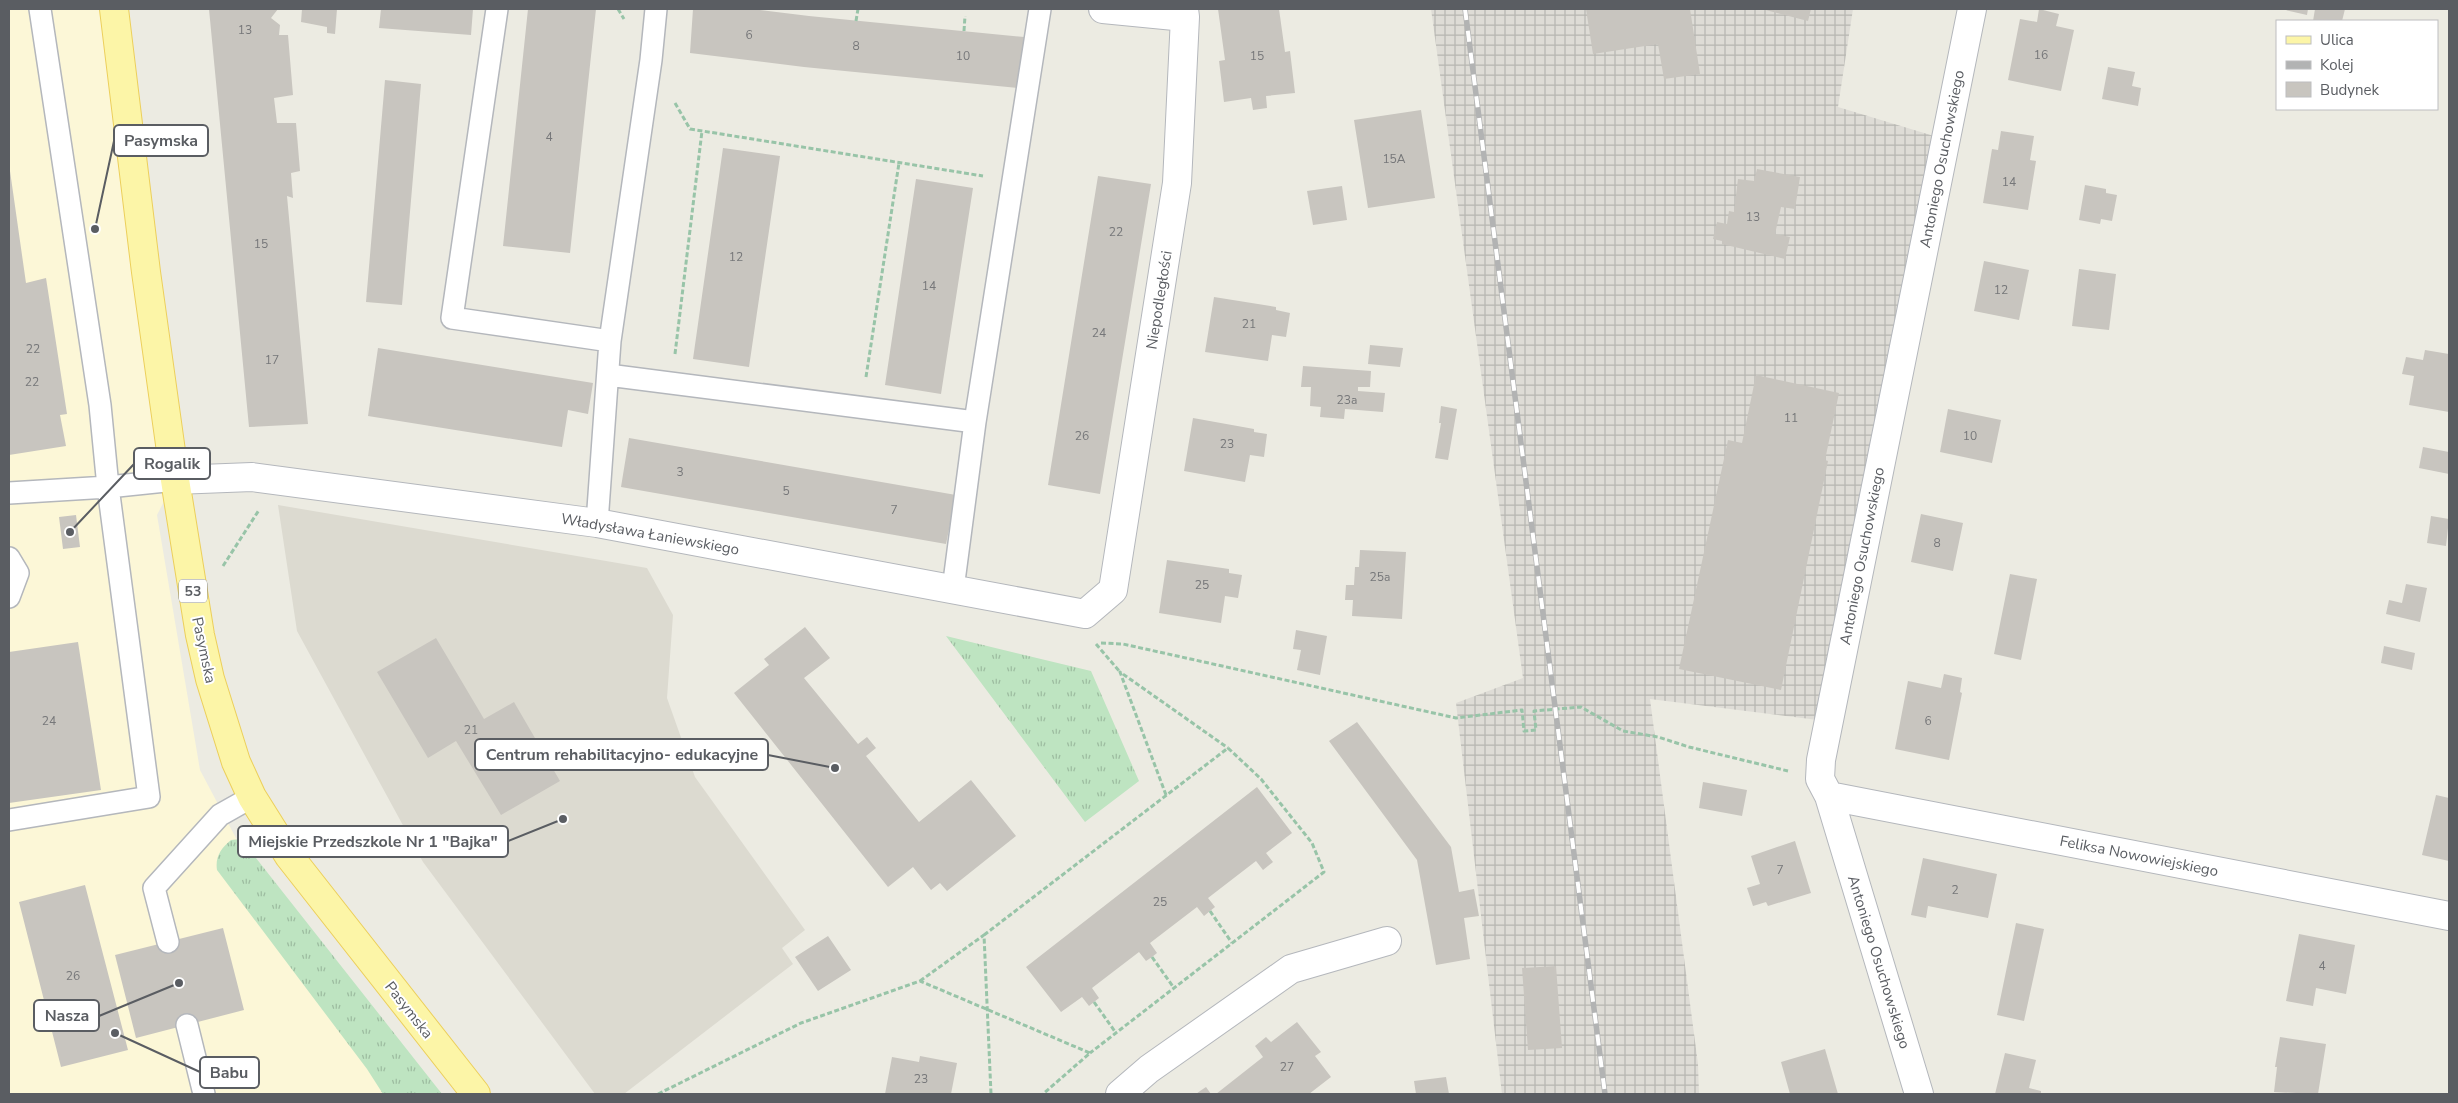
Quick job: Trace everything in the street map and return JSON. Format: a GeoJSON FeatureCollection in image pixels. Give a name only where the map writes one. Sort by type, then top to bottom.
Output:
{"type":"FeatureCollection","features":[{"type":"Feature","properties":{"kind":"main road","name":"Pasymska"},"geometry":{"type":"LineString","coordinates":[[114,9],[146,272],[175,480],[200,635],[210,679],[236,762],[252,797],[289,856],[476,1094]]}},
{"type":"Feature","properties":{"kind":"street"},"geometry":{"type":"LineString","coordinates":[[1103,9],[1184,13]]}},
{"type":"Feature","properties":{"kind":"street","name":"Antoniego Osuchowskiego"},"geometry":{"type":"LineString","coordinates":[[1919,1094],[1825,787],[1823,750],[1972,9]]}},
{"type":"Feature","properties":{"kind":"street","name":"Niepodległości"},"geometry":{"type":"LineString","coordinates":[[1113,590],[1177,183],[1184,13]]}},
{"type":"Feature","properties":{"kind":"street","name":"Władysława Łaniewskiego"},"geometry":{"type":"LineString","coordinates":[[175,480],[252,477],[597,523],[1086,614],[1113,590]]}},
{"type":"Feature","properties":{"kind":"street","name":"Feliksa Nowowiejskiego"},"geometry":{"type":"LineString","coordinates":[[1825,787],[2449,916]]}},
{"type":"Feature","properties":{"kind":"street"},"geometry":{"type":"LineString","coordinates":[[1120,1094],[1149,1069],[1291,969],[1387,941]]}},
{"type":"Feature","properties":{"kind":"lane"},"geometry":{"type":"LineString","coordinates":[[9,820],[149,797],[108,487],[100,405],[40,9]]}},
{"type":"Feature","properties":{"kind":"lane"},"geometry":{"type":"LineString","coordinates":[[497,9],[452,318],[610,341]]}},
{"type":"Feature","properties":{"kind":"lane"},"geometry":{"type":"LineString","coordinates":[[597,523],[610,341],[651,60],[656,9]]}},
{"type":"Feature","properties":{"kind":"lane"},"geometry":{"type":"LineString","coordinates":[[953,589],[976,422],[1040,9]]}},
{"type":"Feature","properties":{"kind":"lane"},"geometry":{"type":"LineString","coordinates":[[608,375],[976,422]]}},
{"type":"Feature","properties":{"kind":"lane"},"geometry":{"type":"LineString","coordinates":[[9,493],[108,487],[175,480]]}},
{"type":"Feature","properties":{"kind":"lane"},"geometry":{"type":"LineString","coordinates":[[9,558],[18,573],[9,597]]}},
{"type":"Feature","properties":{"kind":"lane"},"geometry":{"type":"LineString","coordinates":[[168,942],[154,888],[220,814],[252,797]]}},
{"type":"Feature","properties":{"kind":"lane"},"geometry":{"type":"LineString","coordinates":[[187,1025],[204,1094]]}},
{"type":"Feature","properties":{"kind":"path"},"geometry":{"type":"LineString","coordinates":[[618,9],[651,60],[690,129],[1013,181]]}},
{"type":"Feature","properties":{"kind":"path"},"geometry":{"type":"LineString","coordinates":[[856,21],[858,9]]}},
{"type":"Feature","properties":{"kind":"path"},"geometry":{"type":"LineString","coordinates":[[964,31],[965,16]]}},
{"type":"Feature","properties":{"kind":"path"},"geometry":{"type":"LineString","coordinates":[[672,383],[702,131]]}},
{"type":"Feature","properties":{"kind":"path"},"geometry":{"type":"LineString","coordinates":[[861,407],[899,163]]}},
{"type":"Feature","properties":{"kind":"path"},"geometry":{"type":"LineString","coordinates":[[219,571],[264,503]]}},
{"type":"Feature","properties":{"kind":"path"},"geometry":{"type":"LineString","coordinates":[[1095,643],[1123,644],[1456,718],[1522,710],[1524,731],[1536,730],[1534,711],[1581,707],[1623,731],[1658,737],[1825,787]]}},
{"type":"Feature","properties":{"kind":"path"},"geometry":{"type":"LineString","coordinates":[[1043,1094],[1090,1053],[1324,872],[1312,843],[1261,779],[1228,748],[1120,672],[1166,795]]}},
{"type":"Feature","properties":{"kind":"path"},"geometry":{"type":"LineString","coordinates":[[658,1094],[800,1023],[920,981],[984,935],[1228,748]]}},
{"type":"Feature","properties":{"kind":"path"},"geometry":{"type":"LineString","coordinates":[[1210,911],[1232,943]]}},
{"type":"Feature","properties":{"kind":"path"},"geometry":{"type":"LineString","coordinates":[[984,935],[991,1094]]}},
{"type":"Feature","properties":{"kind":"path"},"geometry":{"type":"LineString","coordinates":[[1152,957],[1174,988]]}},
{"type":"Feature","properties":{"kind":"path"},"geometry":{"type":"LineString","coordinates":[[920,981],[1090,1053]]}},
{"type":"Feature","properties":{"kind":"path"},"geometry":{"type":"LineString","coordinates":[[1094,1002],[1116,1033]]}},
{"type":"Feature","properties":{"kind":"shaded area"},"geometry":{"type":"Polygon","coordinates":[[[9,9],[114,9],[175,480],[157,515],[200,770],[237,840],[419,1094],[9,1094],[9,9]]]}},
{"type":"Feature","properties":{"kind":"shaded area"},"geometry":{"type":"Polygon","coordinates":[[[1431,9],[1853,9],[1838,107],[1934,136],[1818,720],[1650,699],[1698,1064],[1699,1094],[1502,1094],[1456,703],[1523,678],[1431,9]]]}},
{"type":"Feature","properties":{"kind":"shaded area"},"geometry":{"type":"Polygon","coordinates":[[[278,505],[647,568],[673,615],[667,698],[695,777],[805,930],[782,948],[793,964],[624,1094],[595,1094],[423,862],[297,631],[278,505]]]}},
{"type":"Feature","properties":{"kind":"green space"},"geometry":{"type":"Polygon","coordinates":[[[946,636],[1091,671],[1139,781],[1085,822],[946,636]]]}},
{"type":"Feature","properties":{"kind":"green space"},"geometry":{"type":"Polygon","coordinates":[[[241,839],[442,1094],[383,1094],[367,1069],[217,870],[218,857],[224,846],[231,840],[241,839]]]}},
{"type":"Feature","properties":{"kind":"building"},"geometry":{"type":"Polygon","coordinates":[[[209,9],[278,9],[271,18],[280,25],[279,35],[288,35],[293,95],[274,98],[277,123],[296,123],[300,171],[291,173],[293,198],[287,196],[308,424],[249,427],[209,9]]]}},
{"type":"Feature","properties":{"kind":"building"},"geometry":{"type":"Polygon","coordinates":[[[302,9],[337,9],[335,34],[327,33],[327,27],[301,22],[302,9]]]}},
{"type":"Feature","properties":{"kind":"building"},"geometry":{"type":"Polygon","coordinates":[[[381,9],[473,9],[471,35],[379,28],[381,9]]]}},
{"type":"Feature","properties":{"kind":"building"},"geometry":{"type":"Polygon","coordinates":[[[528,9],[596,9],[570,253],[503,246],[528,9]]]}},
{"type":"Feature","properties":{"kind":"building"},"geometry":{"type":"Polygon","coordinates":[[[693,9],[752,9],[1024,37],[1018,88],[804,67],[690,53],[693,9]]]}},
{"type":"Feature","properties":{"kind":"building"},"geometry":{"type":"Polygon","coordinates":[[[1218,9],[1279,9],[1285,52],[1290,51],[1295,93],[1266,96],[1267,108],[1253,110],[1251,98],[1224,102],[1219,61],[1225,60],[1218,9]]]}},
{"type":"Feature","properties":{"kind":"building"},"geometry":{"type":"Polygon","coordinates":[[[1586,9],[1690,9],[1700,74],[1664,79],[1658,44],[1593,54],[1586,9]]]}},
{"type":"Feature","properties":{"kind":"building"},"geometry":{"type":"Polygon","coordinates":[[[1762,9],[1811,9],[1808,21],[1762,9]]]}},
{"type":"Feature","properties":{"kind":"building"},"geometry":{"type":"Polygon","coordinates":[[[2039,9],[2059,14],[2056,26],[2074,30],[2061,91],[2008,80],[2020,19],[2037,22],[2039,9]]]}},
{"type":"Feature","properties":{"kind":"building"},"geometry":{"type":"Polygon","coordinates":[[[2281,9],[2308,9],[2307,15],[2281,9]]]}},
{"type":"Feature","properties":{"kind":"building"},"geometry":{"type":"Polygon","coordinates":[[[2315,9],[2345,9],[2342,20],[2313,20],[2315,9]]]}},
{"type":"Feature","properties":{"kind":"building"},"geometry":{"type":"Polygon","coordinates":[[[2108,67],[2135,72],[2132,86],[2141,88],[2138,106],[2102,99],[2108,67]]]}},
{"type":"Feature","properties":{"kind":"building"},"geometry":{"type":"Polygon","coordinates":[[[385,80],[421,84],[402,305],[366,302],[385,80]]]}},
{"type":"Feature","properties":{"kind":"building"},"geometry":{"type":"Polygon","coordinates":[[[1421,110],[1435,198],[1368,208],[1354,120],[1421,110]]]}},
{"type":"Feature","properties":{"kind":"building"},"geometry":{"type":"Polygon","coordinates":[[[2001,131],[2034,136],[2030,160],[2036,161],[2028,210],[1983,203],[1992,149],[1998,150],[2001,131]]]}},
{"type":"Feature","properties":{"kind":"building"},"geometry":{"type":"Polygon","coordinates":[[[723,148],[780,156],[749,367],[693,359],[723,148]]]}},
{"type":"Feature","properties":{"kind":"building"},"geometry":{"type":"Polygon","coordinates":[[[9,164],[26,283],[46,278],[67,414],[60,415],[66,446],[9,455],[9,164]]]}},
{"type":"Feature","properties":{"kind":"building"},"geometry":{"type":"Polygon","coordinates":[[[1757,169],[1800,177],[1795,209],[1781,207],[1775,234],[1790,237],[1785,259],[1722,244],[1722,241],[1713,239],[1717,222],[1727,224],[1729,211],[1734,212],[1738,179],[1754,181],[1757,169]]]}},
{"type":"Feature","properties":{"kind":"building"},"geometry":{"type":"Polygon","coordinates":[[[1098,176],[1151,184],[1100,494],[1048,485],[1098,176]]]}},
{"type":"Feature","properties":{"kind":"building"},"geometry":{"type":"Polygon","coordinates":[[[916,179],[973,188],[941,394],[885,385],[916,179]]]}},
{"type":"Feature","properties":{"kind":"building"},"geometry":{"type":"Polygon","coordinates":[[[2085,185],[2106,189],[2106,193],[2117,195],[2112,221],[2101,219],[2100,224],[2079,220],[2085,185]]]}},
{"type":"Feature","properties":{"kind":"building"},"geometry":{"type":"Polygon","coordinates":[[[1342,186],[1347,220],[1313,225],[1307,191],[1342,186]]]}},
{"type":"Feature","properties":{"kind":"building"},"geometry":{"type":"Polygon","coordinates":[[[1984,261],[2029,270],[2019,320],[1974,311],[1984,261]]]}},
{"type":"Feature","properties":{"kind":"building"},"geometry":{"type":"Polygon","coordinates":[[[2079,269],[2116,274],[2109,330],[2072,326],[2079,269]]]}},
{"type":"Feature","properties":{"kind":"building"},"geometry":{"type":"Polygon","coordinates":[[[1214,297],[1276,307],[1276,310],[1290,313],[1286,337],[1272,335],[1268,361],[1205,352],[1214,297]]]}},
{"type":"Feature","properties":{"kind":"building"},"geometry":{"type":"Polygon","coordinates":[[[1370,345],[1403,348],[1400,367],[1368,364],[1370,345]]]}},
{"type":"Feature","properties":{"kind":"building"},"geometry":{"type":"Polygon","coordinates":[[[378,348],[593,383],[588,414],[568,410],[562,447],[368,416],[378,348]]]}},
{"type":"Feature","properties":{"kind":"building"},"geometry":{"type":"Polygon","coordinates":[[[2425,350],[2449,354],[2449,412],[2409,405],[2414,376],[2402,374],[2406,357],[2423,360],[2425,350]]]}},
{"type":"Feature","properties":{"kind":"building"},"geometry":{"type":"Polygon","coordinates":[[[1303,366],[1371,371],[1370,387],[1358,387],[1358,391],[1385,393],[1383,412],[1345,409],[1344,419],[1320,417],[1321,407],[1310,406],[1311,387],[1301,387],[1303,366]]]}},
{"type":"Feature","properties":{"kind":"building"},"geometry":{"type":"Polygon","coordinates":[[[1756,375],[1839,393],[1825,460],[1828,461],[1781,690],[1679,669],[1728,440],[1742,443],[1756,375]]]}},
{"type":"Feature","properties":{"kind":"building"},"geometry":{"type":"Polygon","coordinates":[[[1441,406],[1457,409],[1448,460],[1435,458],[1441,423],[1439,423],[1441,406]]]}},
{"type":"Feature","properties":{"kind":"building"},"geometry":{"type":"Polygon","coordinates":[[[1948,409],[2001,420],[1992,463],[1940,452],[1948,409]]]}},
{"type":"Feature","properties":{"kind":"building"},"geometry":{"type":"Polygon","coordinates":[[[1193,418],[1254,429],[1254,432],[1267,434],[1264,457],[1250,455],[1245,482],[1184,471],[1193,418]]]}},
{"type":"Feature","properties":{"kind":"building"},"geometry":{"type":"Polygon","coordinates":[[[629,438],[956,495],[946,544],[621,487],[629,438]]]}},
{"type":"Feature","properties":{"kind":"building"},"geometry":{"type":"Polygon","coordinates":[[[2423,447],[2449,452],[2449,474],[2419,468],[2423,447]]]}},
{"type":"Feature","properties":{"kind":"building"},"geometry":{"type":"Polygon","coordinates":[[[1921,514],[1963,523],[1953,571],[1911,562],[1921,514]]]}},
{"type":"Feature","properties":{"kind":"building"},"geometry":{"type":"Polygon","coordinates":[[[76,515],[80,547],[63,549],[59,517],[76,515]]]}},
{"type":"Feature","properties":{"kind":"building"},"geometry":{"type":"Polygon","coordinates":[[[2431,516],[2449,519],[2446,546],[2427,543],[2431,516]]]}},
{"type":"Feature","properties":{"kind":"building"},"geometry":{"type":"Polygon","coordinates":[[[1360,550],[1406,552],[1402,619],[1352,616],[1353,600],[1345,600],[1346,585],[1354,585],[1355,567],[1359,567],[1360,550]]]}},
{"type":"Feature","properties":{"kind":"building"},"geometry":{"type":"Polygon","coordinates":[[[1167,560],[1229,569],[1229,573],[1242,575],[1238,598],[1225,596],[1221,623],[1159,613],[1167,560]]]}},
{"type":"Feature","properties":{"kind":"building"},"geometry":{"type":"Polygon","coordinates":[[[2010,574],[2037,579],[2021,660],[1994,654],[2010,574]]]}},
{"type":"Feature","properties":{"kind":"building"},"geometry":{"type":"Polygon","coordinates":[[[2406,584],[2427,588],[2420,622],[2386,614],[2389,600],[2402,603],[2406,584]]]}},
{"type":"Feature","properties":{"kind":"building"},"geometry":{"type":"Polygon","coordinates":[[[805,627],[830,658],[804,678],[858,744],[867,737],[876,748],[866,756],[919,822],[971,780],[1016,836],[947,891],[940,883],[931,890],[913,867],[888,887],[734,693],[769,665],[764,659],[805,627]]]}},
{"type":"Feature","properties":{"kind":"building"},"geometry":{"type":"Polygon","coordinates":[[[1296,630],[1327,636],[1320,675],[1297,670],[1301,650],[1293,649],[1296,630]]]}},
{"type":"Feature","properties":{"kind":"building"},"geometry":{"type":"Polygon","coordinates":[[[436,638],[484,719],[514,702],[560,781],[501,815],[456,741],[428,758],[377,672],[436,638]]]}},
{"type":"Feature","properties":{"kind":"building"},"geometry":{"type":"Polygon","coordinates":[[[78,642],[101,790],[9,803],[9,652],[78,642]]]}},
{"type":"Feature","properties":{"kind":"building"},"geometry":{"type":"Polygon","coordinates":[[[2384,646],[2415,653],[2412,670],[2381,663],[2384,646]]]}},
{"type":"Feature","properties":{"kind":"building"},"geometry":{"type":"Polygon","coordinates":[[[1944,674],[1962,678],[1960,692],[1962,693],[1949,760],[1895,749],[1908,681],[1941,688],[1944,674]]]}},
{"type":"Feature","properties":{"kind":"building"},"geometry":{"type":"Polygon","coordinates":[[[1357,722],[1451,847],[1459,892],[1474,889],[1479,916],[1464,918],[1470,959],[1436,965],[1417,860],[1329,741],[1357,722]]]}},
{"type":"Feature","properties":{"kind":"building"},"geometry":{"type":"Polygon","coordinates":[[[1703,782],[1747,790],[1742,816],[1699,808],[1703,782]]]}},
{"type":"Feature","properties":{"kind":"building"},"geometry":{"type":"Polygon","coordinates":[[[1257,787],[1292,833],[1266,853],[1273,862],[1263,870],[1256,861],[1208,898],[1215,907],[1204,916],[1197,907],[1150,943],[1157,953],[1152,957],[1146,961],[1139,952],[1092,988],[1099,998],[1089,1006],[1082,997],[1061,1012],[1026,967],[1257,787]]]}},
{"type":"Feature","properties":{"kind":"building"},"geometry":{"type":"Polygon","coordinates":[[[2436,795],[2449,798],[2449,861],[2422,855],[2436,795]]]}},
{"type":"Feature","properties":{"kind":"building"},"geometry":{"type":"Polygon","coordinates":[[[1795,841],[1811,893],[1768,906],[1766,902],[1753,906],[1747,888],[1760,884],[1751,856],[1795,841]]]}},
{"type":"Feature","properties":{"kind":"building"},"geometry":{"type":"Polygon","coordinates":[[[1923,858],[1997,874],[1988,918],[1928,906],[1926,918],[1911,915],[1923,858]]]}},
{"type":"Feature","properties":{"kind":"building"},"geometry":{"type":"Polygon","coordinates":[[[85,885],[128,1050],[61,1067],[19,902],[85,885]]]}},
{"type":"Feature","properties":{"kind":"building"},"geometry":{"type":"Polygon","coordinates":[[[2016,923],[2044,929],[2024,1021],[1997,1015],[2016,923]]]}},
{"type":"Feature","properties":{"kind":"building"},"geometry":{"type":"Polygon","coordinates":[[[223,928],[244,1010],[136,1038],[115,955],[223,928]]]}},
{"type":"Feature","properties":{"kind":"building"},"geometry":{"type":"Polygon","coordinates":[[[2299,934],[2355,945],[2346,994],[2316,988],[2313,1006],[2286,1001],[2299,934]]]}},
{"type":"Feature","properties":{"kind":"building"},"geometry":{"type":"Polygon","coordinates":[[[828,936],[851,970],[818,991],[795,957],[828,936]]]}},
{"type":"Feature","properties":{"kind":"building"},"geometry":{"type":"Polygon","coordinates":[[[1556,966],[1562,1048],[1528,1050],[1522,968],[1556,966]]]}},
{"type":"Feature","properties":{"kind":"building"},"geometry":{"type":"Polygon","coordinates":[[[1297,1022],[1321,1052],[1315,1056],[1331,1077],[1309,1094],[1216,1094],[1263,1057],[1255,1046],[1266,1037],[1271,1042],[1297,1022]]]}},
{"type":"Feature","properties":{"kind":"building"},"geometry":{"type":"Polygon","coordinates":[[[2280,1037],[2326,1044],[2318,1094],[2274,1092],[2277,1067],[2275,1067],[2280,1037]]]}},
{"type":"Feature","properties":{"kind":"building"},"geometry":{"type":"Polygon","coordinates":[[[1825,1049],[1838,1094],[1790,1094],[1781,1062],[1825,1049]]]}},
{"type":"Feature","properties":{"kind":"building"},"geometry":{"type":"Polygon","coordinates":[[[2005,1053],[2036,1060],[2029,1088],[2041,1091],[2041,1094],[1995,1094],[2005,1053]]]}},
{"type":"Feature","properties":{"kind":"building"},"geometry":{"type":"Polygon","coordinates":[[[920,1056],[957,1063],[951,1094],[885,1094],[892,1057],[919,1062],[920,1056]]]}},
{"type":"Feature","properties":{"kind":"building"},"geometry":{"type":"Polygon","coordinates":[[[1446,1077],[1449,1094],[1416,1094],[1414,1081],[1446,1077]]]}},
{"type":"Feature","properties":{"kind":"building"},"geometry":{"type":"Polygon","coordinates":[[[1206,1087],[1211,1094],[1196,1094],[1200,1091],[1206,1087]]]}},
{"type":"Feature","properties":{"kind":"railway"},"geometry":{"type":"LineString","coordinates":[[1465,9],[1605,1094]]}},
{"type":"Feature","properties":{"kind":"place","name":"Pasymska"},"geometry":{"type":"Point","coordinates":[95,229]}},
{"type":"Feature","properties":{"kind":"place","name":"Rogalik"},"geometry":{"type":"Point","coordinates":[70,532]}},
{"type":"Feature","properties":{"kind":"place","name":"Centrum rehabilitacyjno- edukacyjne"},"geometry":{"type":"Point","coordinates":[835,768]}},
{"type":"Feature","properties":{"kind":"place","name":"Miejskie Przedszkole Nr 1 \"Bajka\""},"geometry":{"type":"Point","coordinates":[563,819]}},
{"type":"Feature","properties":{"kind":"place","name":"Nasza"},"geometry":{"type":"Point","coordinates":[179,983]}},
{"type":"Feature","properties":{"kind":"place","name":"Babu"},"geometry":{"type":"Point","coordinates":[115,1033]}}]}
